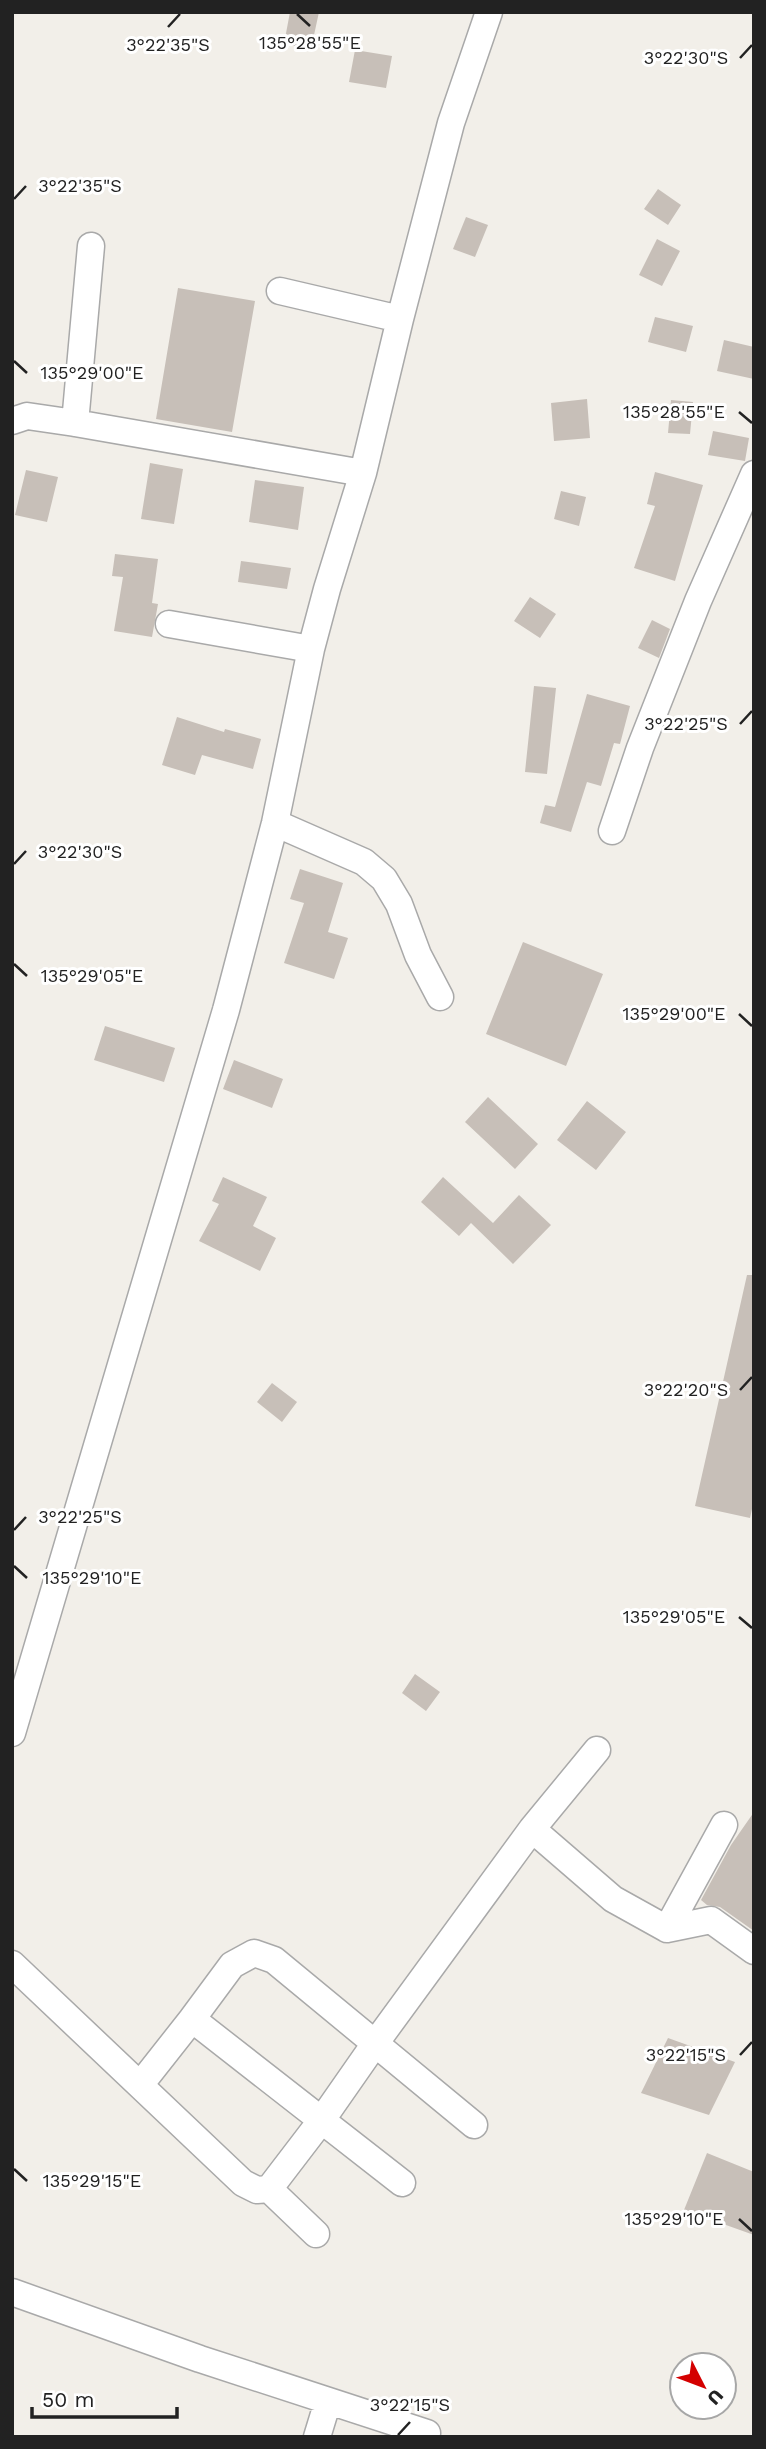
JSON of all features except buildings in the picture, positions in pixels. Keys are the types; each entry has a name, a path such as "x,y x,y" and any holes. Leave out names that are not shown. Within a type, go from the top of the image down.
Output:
{"street":[{"path":"12,1732 180,1171 229,997 275,823 311,649 363,473 451,123 489,12"},
{"path":"75,423 91,246"},
{"path":"280,290 400,319"},
{"path":"12,421 27,416 75,423 363,473"},
{"path":"612,831 640,748 698,601 754,474"},
{"path":"169,624 311,649"},
{"path":"275,823 363,862 384,879 399,904 418,955 440,997"},
{"path":"12,1964 243,2183 257,2190 269,2189 532,1829 597,1750"},
{"path":"667,1929 724,1825"},
{"path":"532,1829 613,1899 667,1929 711,1920 754,1951"},
{"path":"140,2085 232,1965 254,1953 274,1960 474,2126"},
{"path":"192,2019 402,2183"},
{"path":"269,2189 316,2234"},
{"path":"12,2292 200,2359 427,2432"},
{"path":"317,2437 328,2401"}]}
